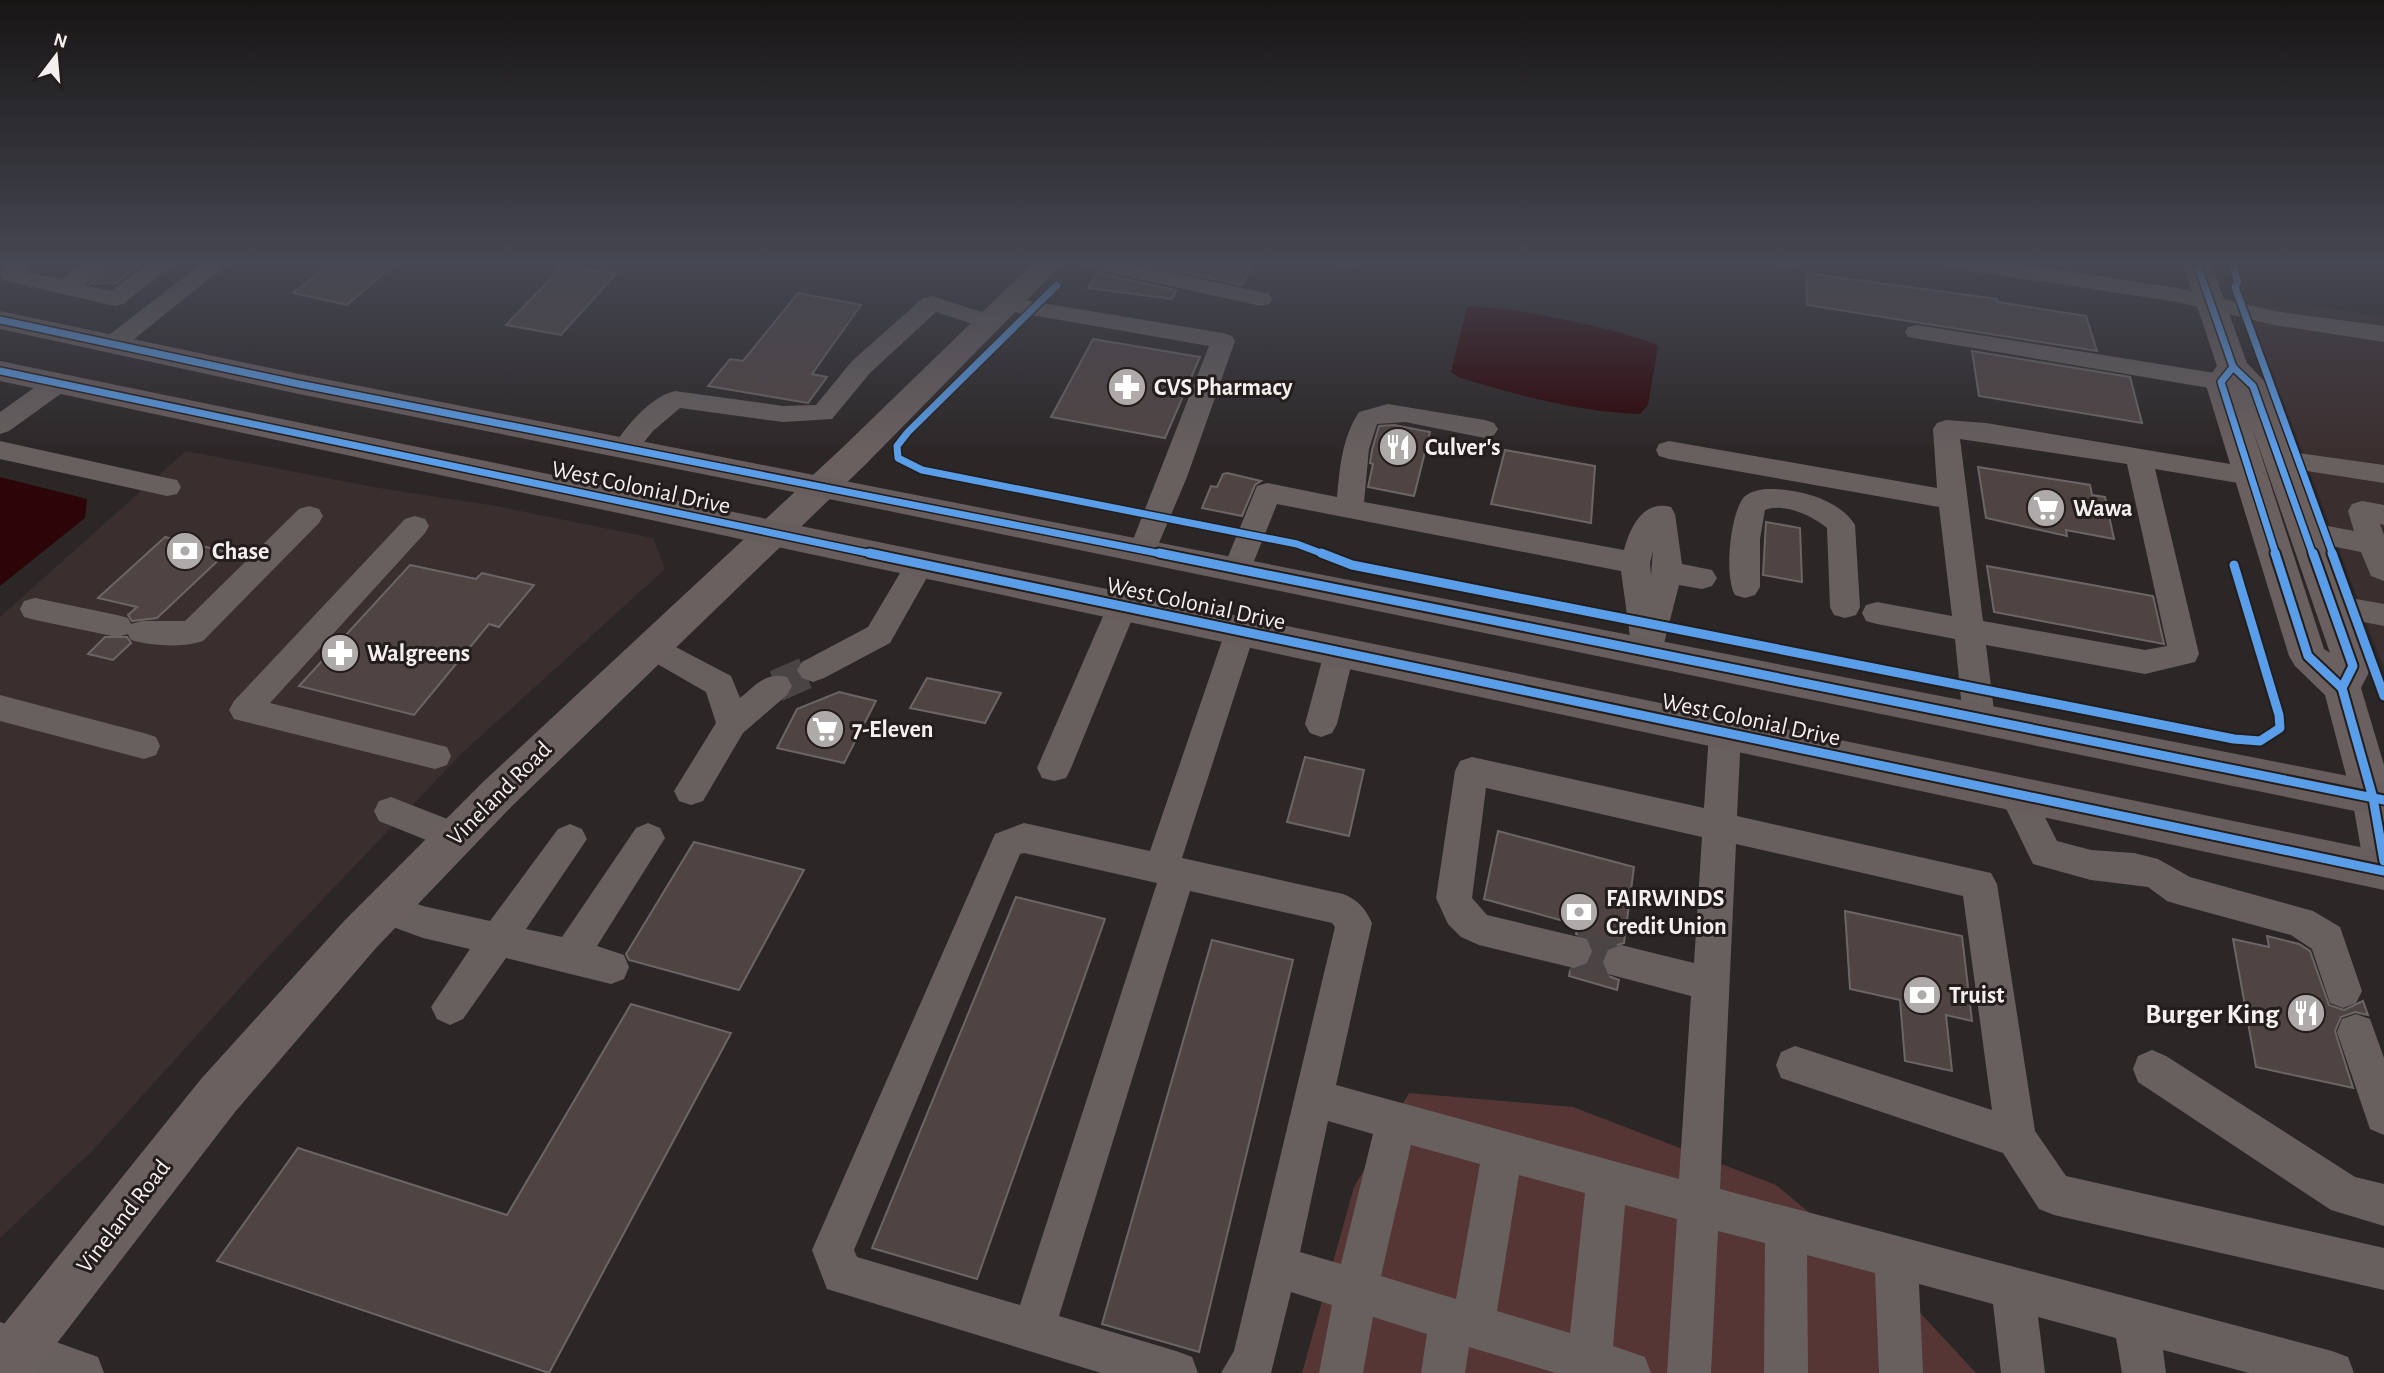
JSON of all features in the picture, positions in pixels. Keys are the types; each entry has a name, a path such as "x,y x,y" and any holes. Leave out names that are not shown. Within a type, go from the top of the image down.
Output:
{"highway":[{"name":"West Colonial Drive","path":"25,325 299,384 1143,550 2378,799"},
{"path":"0,352 51,359 114,343"},
{"path":"47,382 112,362 299,384"},
{"name":"West Colonial Drive","path":"0,371 2384,871"}],"main road":[{"name":"Vineland Road","path":"6,1356 221,1092 292,1008 384,908 985,325"},
{"path":"2216,325 2227,375 2253,386 2264,468 2308,656 2342,688 2378,799 2384,861"},
{"path":"2264,468 2307,532 2353,666 2342,688"}],"street":[{"path":"114,343 137,325"},
{"path":"626,447 644,425 675,399 783,414 823,413 861,367 908,325"},
{"path":"1094,325 1223,341 1143,550"},
{"path":"2323,325 2384,334"},
{"path":"1917,332 2227,375"},
{"path":"0,405 47,382"},
{"path":"0,425 47,382"},
{"path":"1349,509 1353,460 1367,419 1375,412 1394,412 1485,429"},
{"path":"1979,719 1946,429 1986,432 2139,458 2384,474"},
{"path":"0,450 167,487"},
{"path":"1669,450 1841,488 1952,500"},
{"path":"1877,613 2145,662 2184,654 2139,458"},
{"path":"1731,498 1742,491 1755,489 1828,499 1841,488"},
{"path":"1841,488 1858,529"},
{"path":"1238,569 1267,493 1635,563"},
{"path":"1668,572 1726,576 1746,518 1759,499 1817,506 1828,511 1841,525 1845,607"},
{"path":"2384,515 2362,511 2371,544 2381,569 2384,570"},
{"path":"1661,514 1669,543 1668,572 1647,651 1635,563 1644,530 1661,514"},
{"path":"36,609 130,629 192,633 309,516"},
{"path":"415,526 245,710 435,756"},
{"path":"2307,532 2371,544"},
{"path":"813,670 878,635 919,565"},
{"path":"2333,606 2384,615"},
{"path":"1054,768 1122,607"},
{"path":"1033,1331 1240,632"},
{"path":"651,646 720,685 732,724"},
{"path":"1321,724 1339,653"},
{"path":"691,791 732,724 776,686"},
{"path":"0,708 144,746"},
{"path":"1689,1373 1722,827 1725,733"},
{"path":"1574,951 1479,929 1468,923 1460,913 1454,898 1472,771 1979,884 2016,1138 2054,1194 2384,1269"},
{"path":"2016,794 2045,853 2091,865 2158,874 2180,890 2300,922 2327,939 2343,991"},
{"path":"391,810 456,836"},
{"path":"570,956 648,838"},
{"path":"1175,1373 842,1274 833,1250 1007,844 1024,838 1343,909 1354,923 1253,1363 1243,1373"},
{"path":"450,1007 570,839"},
{"path":"384,908 423,922 611,967"},
{"path":"1621,962 1711,984"},
{"path":"2356,1032 2384,1115"},
{"path":"1795,1066 2016,1138"},
{"path":"2152,1069 2346,1195 2384,1205"},
{"path":"1314,1098 1396,1123 2136,1321 2278,1366 2332,1373"},
{"path":"1341,1373 1356,1290 1396,1123"},
{"path":"1443,1373 1462,1323 1502,1151"},
{"path":"1275,1266 1609,1367 1607,1180"},
{"path":"1786,1228 1786,1373"},
{"path":"1896,1257 1901,1373"},
{"path":"2013,1289 2023,1373"},
{"path":"2136,1321 2144,1373"},
{"path":"6,1356 82,1373"}],"shaded area":[{"path":"1463,325 1588,325 1658,346 1648,405 1640,414 1571,406 1460,378 1451,372"},
{"path":"2255,325 2384,325 2384,669"},
{"path":"186,451 379,488 496,506 653,538 665,569 461,754 266,959 94,1149 0,1238 0,617"},
{"path":"0,477 87,499 85,518 0,586"},
{"path":"1409,1093 1573,1107 1776,1185 1884,1274 1976,1373 1302,1373 1354,1187"}],"building":[{"path":"506,325 570,325 561,335"},
{"path":"772,325 847,325 812,374 827,377 808,403 708,386 730,359 743,361"},
{"path":"1934,325 2089,325 2097,351"},
{"name":"CVS Pharmacy","path":"1093,339 1200,357 1165,438 1051,417"},
{"path":"1972,351 2130,377 2142,423 1979,396"},
{"name":"Culver's","path":"1394,425 1430,432 1414,496 1368,487 1373,464 1370,463 1372,450 1379,426"},
{"path":"1505,450 1595,466 1591,523 1491,504"},
{"name":"Wawa","path":"1978,467 2090,485 2092,495 2105,497 2114,539 2066,530 2067,536 1986,518"},
{"path":"1223,474 1261,481 1255,485 1242,516 1202,508 1211,486 1217,487"},
{"path":"1766,522 1800,528 1802,582 1763,575"},
{"path":"165,537 227,552 157,618 132,621 128,615 137,607 98,598"},
{"name":"Walgreens","path":"410,565 476,579 482,573 534,585 499,627 489,624 414,715 299,686"},
{"name":"Wawa","path":"1987,566 2153,596 2164,644 1994,612"},
{"path":"105,637 127,637 131,643 113,660 88,654"},
{"path":"927,678 1001,693 985,723 910,708"},
{"name":"7-Eleven","path":"839,692 876,701 844,763 777,748 797,709"},
{"path":"1305,757 1364,770 1349,836 1287,822"},
{"name":"FAIRWINDS Credit Union","path":"1498,831 1634,867 1624,943 1607,948 1601,961 1606,975 1619,980 1617,990 1569,976 1570,970 1588,965 1594,952 1589,938 1576,934 1578,925 1484,899"},
{"path":"694,842 804,870 739,990 629,960 626,954"},
{"path":"1016,897 1105,919 977,1279 872,1248"},
{"name":"Truist","path":"1845,911 1962,936 1972,1021 1946,1015 1952,1071 1905,1061 1900,1000 1850,989"},
{"name":"Burger King","path":"2267,936 2299,944 2310,951 2329,1005 2344,1010 2363,1001 2368,1015 2355,1012 2341,1017 2335,1031 2353,1088 2256,1067 2233,939 2269,947"},
{"path":"1212,940 1293,960 1199,1352 1102,1324"},
{"path":"631,1004 731,1033 549,1373 217,1261 298,1148 507,1215"}],"tunnel":[{"path":"776,686 813,670"},
{"path":"1574,951 1621,962"}],"cycle path":[{"path":"24,325 299,384 884,498 2384,800"},
{"path":"1016,325 908,432 897,446 898,458 922,470 1297,544 1352,565 2234,739 2260,741 2280,728 2279,715 2234,565"},
{"path":"2218,325 2233,367 2253,386 2353,666 2342,688"},
{"path":"2249,325 2384,696"},
{"path":"2233,367 2221,382 2308,656 2342,688 2373,798 2384,861"},
{"path":"0,371 2384,871"}],"place":[{"name":"CVS Pharmacy","path":"1127,387"},
{"name":"Culver's","path":"1398,447"},
{"name":"Wawa","path":"2046,508"},
{"name":"Chase","path":"185,551"},
{"name":"Walgreens","path":"340,653"},
{"name":"7-Eleven","path":"825,729"},
{"name":"FAIRWINDS Credit Union","path":"1579,912"},
{"name":"Truist","path":"1922,995"},
{"name":"Burger King","path":"2306,1013"}]}
